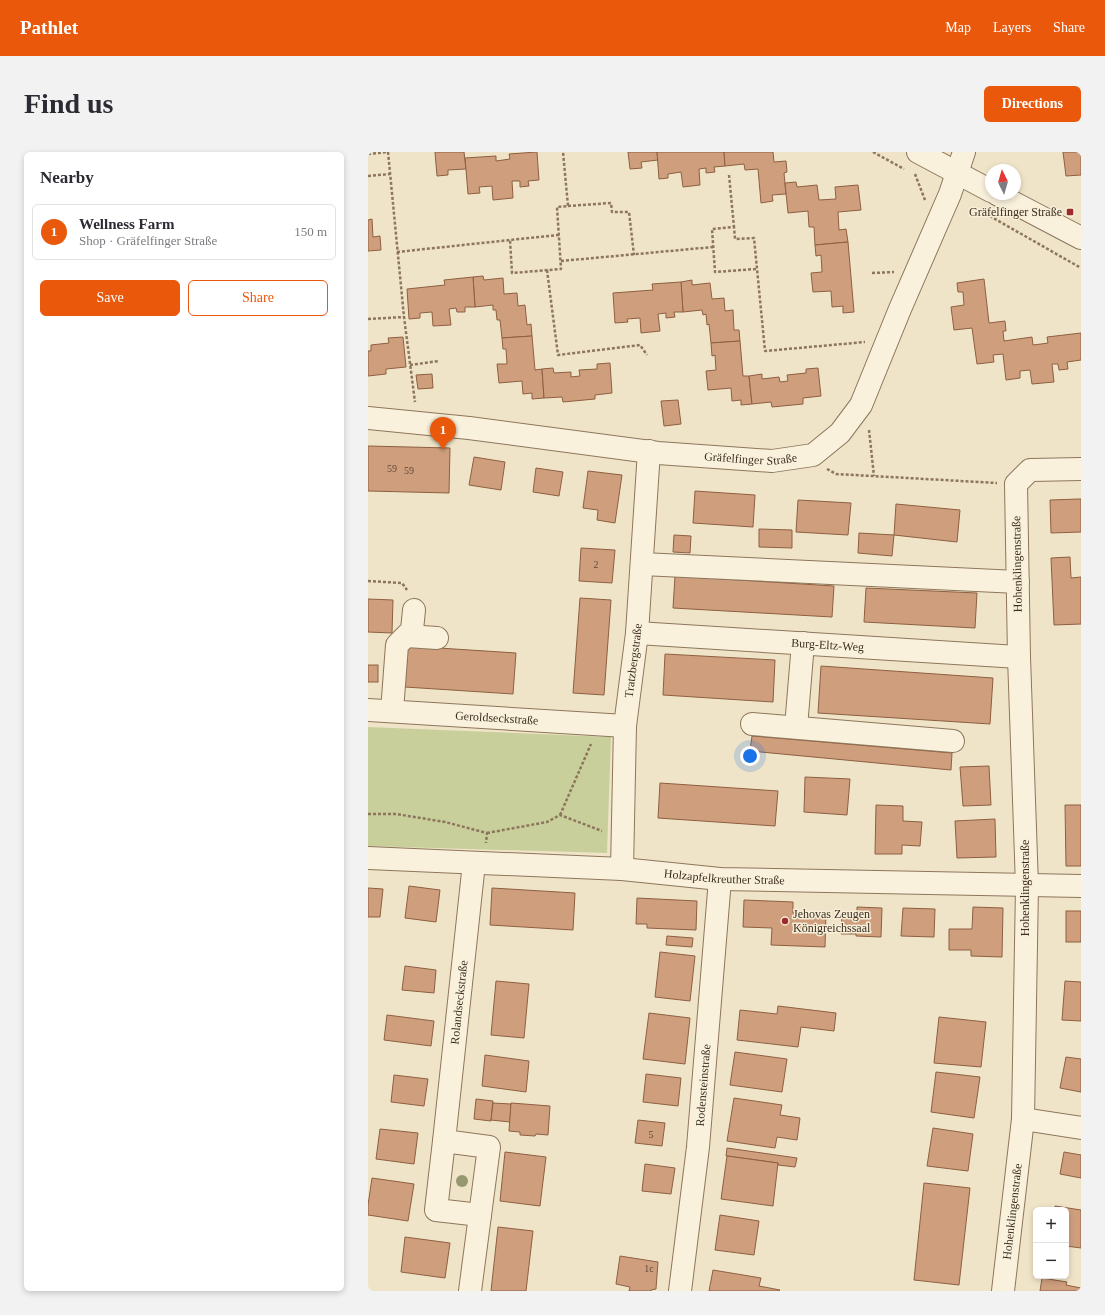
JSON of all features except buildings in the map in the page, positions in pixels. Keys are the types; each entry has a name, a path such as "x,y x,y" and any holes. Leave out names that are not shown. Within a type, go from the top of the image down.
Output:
{"street":[{"path":"918,152 961,162 985,185"},
{"name":"Gräfelfinger Straße","path":"368,418 418,408 650,452 772,461 813,455 840,434 861,405 900,309 950,194 961,162"},
{"path":"1008,200 1081,238"},
{"name":"Tratzbergstraße","path":"622,869 624,726 637,633 650,452"},
{"path":"1016,484 1030,470 1081,469"},
{"name":"Hohenklingenstraße","path":"1003,1291 1023,1119 1027,886 1019,657 1016,484"},
{"path":"642,564 1018,582"},
{"path":"392,711 397,645 412,630 414,610"},
{"name":"Burg-Eltz-Weg","path":"637,633 1019,657"},
{"path":"407,636 437,638"},
{"path":"796,727 802,643"},
{"name":"Geroldseckstraße","path":"368,710 624,726"},
{"path":"752,724 953,742"},
{"name":"Holzapfelkreuther Straße","path":"368,858 622,869 720,879 1081,886"},
{"name":"Rolandseckstraße","path":"479,864 436,1210 480,1215"},
{"name":"Rodensteinstraße","path":"680,1291 698,1147 720,879"},
{"path":"1023,1119 1081,1128"},
{"path":"444,1141 489,1147 470,1291"}],"path":[{"path":"368,154 388,152 404,317 410,364 418,408"},
{"path":"563,152 568,206"},
{"path":"368,176 390,174"},
{"path":"914,174 925,201"},
{"path":"729,175 735,239 754,238 765,351 867,342 864,348"},
{"path":"510,240 512,273 561,269 556,207 611,203 612,212 629,212 634,254"},
{"path":"980,210 1081,268"},
{"path":"734,227 712,229 715,272 756,269"},
{"path":"397,252 559,235"},
{"path":"561,261 713,247"},
{"path":"548,270 558,355 640,345 647,355"},
{"path":"872,273 899,272"},
{"path":"368,319 404,317"},
{"path":"410,364 439,361"},
{"path":"407,401 418,408"},
{"path":"868,425 874,476"},
{"path":"825,468 836,474 1016,484"},
{"path":"368,581 402,583 407,589 408,607 414,610"},
{"path":"368,814 396,814 445,822 487,833 547,822 560,815 599,725"},
{"path":"560,815 623,838"},
{"path":"479,864 487,833"}],"green space":[{"path":"368,727 611,737 607,853 368,846"}],"place":[{"name":"Gräfelfinger Straße","path":"1070,212"},
{"name":"Wellness Farm","path":"443,450"},
{"name":"Jehovas Zeugen Königreichssaal","path":"785,921"}]}
